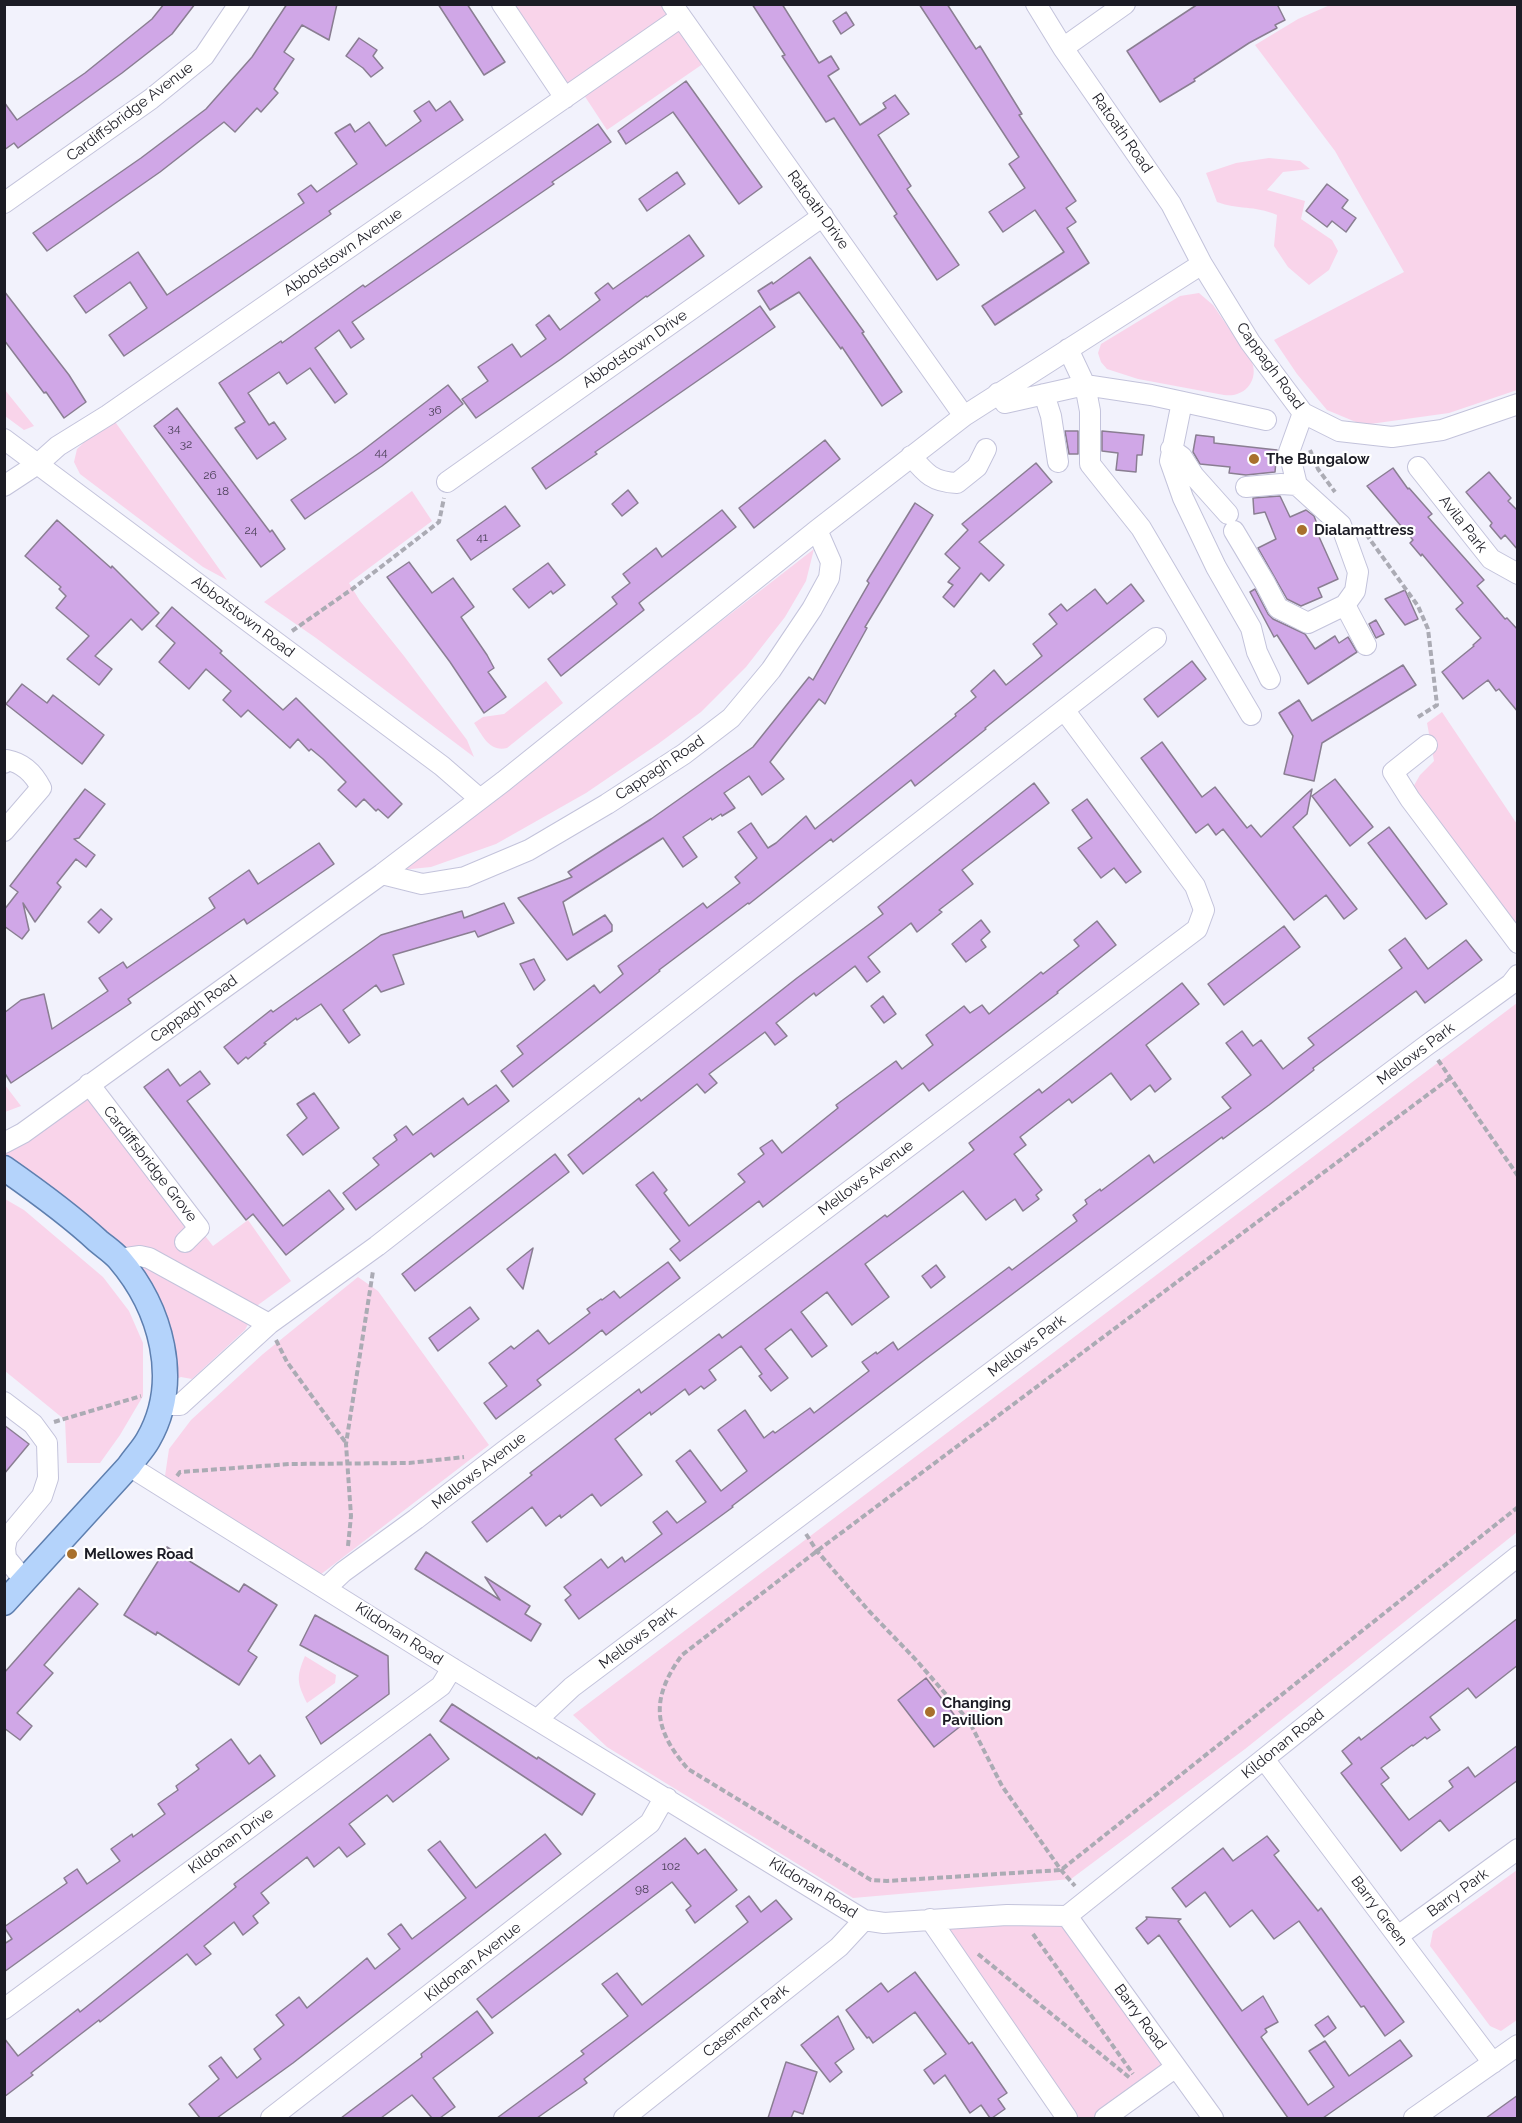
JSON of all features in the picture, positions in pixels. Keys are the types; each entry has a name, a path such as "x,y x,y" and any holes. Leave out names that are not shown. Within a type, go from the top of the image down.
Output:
{"main road":[{"path":"4,1168 75,1220 119,1259 151,1307 165,1353 163,1397 148,1441 129,1466 4,1603"}],"street":[{"name":"Cardiffsbridge Avenue","path":"4,203 151,99 204,56 239,4"},
{"path":"502,4 565,98"},
{"name":"Ratoath Road","path":"1036,4 1172,204 1202,264"},
{"path":"1064,48 1125,4"},
{"name":"Abbotstown Avenue","path":"4,486 39,463 58,446 108,415 565,98 676,10"},
{"name":"Ratoath Drive","path":"676,10 964,416"},
{"name":"Abbotstown Drive","path":"447,482 823,216"},
{"name":"Cappagh Road","path":"4,1143 23,1133 382,874 964,416 1202,264 1250,342 1303,413 1339,432 1392,437 1442,430 1518,405"},
{"path":"1068,349 1085,385 1090,411 1090,464 1141,528 1251,715"},
{"path":"998,393 1005,403 1085,385 1151,395 1266,420"},
{"path":"1044,394 1051,416 1058,462"},
{"path":"1182,402 1170,461 1183,498 1216,567 1251,628 1257,652 1270,678"},
{"path":"1172,449 1182,457 1194,476 1231,522 1278,608 1308,623 1345,605 1356,591 1358,572 1341,525 1297,485 1289,452 1303,413"},
{"name":"Abbotstown Road","path":"4,440 39,463 442,766 480,799"},
{"path":"911,456 923,470 941,483 957,483 977,467 986,449"},
{"name":"Avila Park","path":"1418,467 1491,559 1517,572"},
{"path":"1246,487 1297,485"},
{"name":"Cappagh Road","path":"382,874 423,884 465,877 529,850 684,754 731,718 771,670 830,578 831,562 817,530"},
{"path":"1345,605 1366,645"},
{"path":"163,1397 180,1405 269,1324 377,1246 1156,638"},
{"name":"Mellows Avenue","path":"326,1588 343,1572 1197,928 1204,910 1195,886 1065,711"},
{"path":"1427,745 1393,772 1410,799 1518,943"},
{"path":"4,763 8,760 18,762 36,778 41,788 4,831"},
{"name":"Mellows Park","path":"538,1719 572,1687 1511,984 1518,975"},
{"name":"Cardiffsbridge Grove","path":"89,1084 199,1228 185,1242"},
{"path":"119,1259 140,1256 149,1258 269,1324"},
{"path":"4,1402 36,1428 47,1443 48,1478 42,1497 7,1538 5,1548 5,1557 25,1581"},
{"name":"Kildonan Road","path":"129,1466 452,1668 864,1920 884,1923 930,1919 1066,1916 1518,1556"},
{"name":"Kildonan Drive","path":"4,2009 441,1686 452,1668"},
{"name":"Barry Green","path":"1264,1759 1493,2063"},
{"name":"Kildonan Avenue","path":"271,2118 650,1823 667,1798"},
{"name":"Barry Park","path":"1398,1936 1518,1849"},
{"name":"Barry Road","path":"1066,1916 1213,2118"},
{"path":"930,1919 1067,2118"},
{"name":"Casement Park","path":"624,2118 839,1947 864,1920"},
{"path":"1414,2118 1518,2045"},
{"path":"1105,2118 1176,2067"}],"path":[{"path":"1307,444 1318,469 1338,496"},
{"path":"276,642 355,587 439,522 447,482"},
{"path":"1365,533 1418,606 1428,629 1437,705 1418,717"},
{"path":"1427,1045 1518,1176"},
{"path":"1450,1078 682,1654 672,1668 664,1688 659,1712 662,1730 673,1751 688,1769 871,1880 887,1881 1061,1870 1518,1507"},
{"path":"348,1550 351,1516 346,1444 377,1246"},
{"path":"269,1324 287,1362 346,1444"},
{"path":"36,1428 163,1397"},
{"path":"166,1489 180,1472 290,1464 408,1463 470,1456"},
{"path":"795,1520 817,1551 969,1721 1002,1786 1061,1870 1071,1879 1085,1902"},
{"path":"1032,1916 1031,1932 1144,2090"},
{"path":"972,1949 1144,2090"}],"shaded area":[{"path":"502,5 671,5 710,59 607,130 580,89 565,97"},
{"path":"1330,5 1517,5 1517,390 1449,413 1363,425 1327,410 1297,374 1274,340 1404,272 1335,151 1255,45 1298,19"},
{"path":"1269,158 1300,161 1310,169 1283,172 1267,190 1305,201 1301,219 1332,240 1338,251 1329,270 1309,285 1288,267 1274,246 1277,215 1217,202 1206,173 1236,163"},
{"path":"1199,293 1213,305 1252,362 1253,376 1248,387 1243,391 1238,394 1224,395 1138,379 1107,369 1101,362 1098,353 1101,344 1180,296"},
{"path":"4,390 34,426 24,430 5,416"},
{"path":"111,416 227,580 203,567 80,474 74,462 77,449"},
{"path":"412,491 432,521 349,583 360,601 467,740 474,757 316,638 264,602"},
{"path":"814,549 806,581 785,617 746,667 701,712 586,793 496,844 431,867 401,870"},
{"path":"546,681 563,703 507,748 496,748 487,742 474,723 483,717 504,714"},
{"path":"1442,712 1517,824 1517,941 1412,789 1420,775 1434,761 1427,723"},
{"path":"1517,1003 1517,1532 1245,1749 1071,1879 853,1898 607,1747 573,1715"},
{"path":"4,1085 21,1106 5,1112"},
{"path":"88,1086 213,1246 248,1220 291,1281 258,1305 245,1330 192,1379 181,1377 165,1384 152,1306 5,1166 5,1143"},
{"path":"5,1199 24,1210 103,1277 129,1311 143,1343 143,1396 100,1463 67,1463 65,1420 5,1371"},
{"path":"358,1277 378,1291 489,1445 320,1575 181,1489 165,1476 169,1449 191,1420 263,1354"},
{"path":"305,1656 336,1675 335,1683 307,1703 299,1680"},
{"path":"1517,1870 1517,2020 1501,2031 1490,2026 1430,1946 1433,1931"},
{"path":"1066,1917 1177,2066 1104,2118 1067,2118 932,1920"}],"building":[{"path":"164,4 195,4 172,34 122,73 18,148 14,143 4,150 4,102 17,120 85,73 152,19"},
{"path":"287,4 337,4 329,40 302,25 284,52 294,59 274,89 278,93 261,112 257,108 235,132 224,122 160,172 47,251 33,233 141,158 206,109 252,57"},
{"path":"438,4 467,4 505,62 484,75"},
{"path":"752,4 782,4 819,63 831,56 839,69 828,76 860,125 886,108 883,103 895,95 909,114 878,135 911,186 907,189 959,265 937,280 894,216 897,214 834,118 826,122 782,56 785,55"},
{"path":"919,4 947,4 976,49 980,46 1022,114 1019,115 1076,201 1066,208 1076,222 1067,228 1089,263 995,325 982,306 1064,252 1035,210 1003,232 989,212 1025,188 1009,164 1019,157"},
{"path":"1198,4 1277,4 1285,20 1275,25 1277,28 1249,43 1194,79 1195,81 1160,102 1127,51"},
{"path":"846,12 854,25 841,34 833,21"},
{"path":"359,38 377,50 373,56 383,68 371,77 346,56"},
{"path":"686,81 762,187 739,204 673,112 626,144 618,131"},
{"path":"429,101 436,111 450,101 463,120 329,211 331,214 124,356 109,335 147,308 130,282 86,313 74,296 138,252 167,295 304,203 298,194 311,185 317,192 357,164 335,133 350,124 355,132 369,122 386,146 421,121 414,111"},
{"path":"598,124 611,142 552,182 554,184 352,322 364,339 351,348 339,330 315,348 347,394 335,403 310,368 287,384 279,372 248,393 269,425 274,422 286,439 257,459 235,428 245,422 219,383 281,341 282,343 363,285 365,287"},
{"path":"677,172 685,184 647,211 639,199"},
{"path":"1327,184 1348,200 1342,208 1356,218 1346,232 1332,221 1327,227 1306,211"},
{"path":"689,235 704,256 476,418 462,399 488,381 478,367 512,344 521,357 546,339 536,325 549,315 560,330 600,300 595,293 608,283 613,289"},
{"path":"810,257 864,332 862,333 902,392 882,406 842,347 841,349 799,292 770,310 758,291 772,282 773,284"},
{"path":"4,291 69,375 86,402 64,418 4,340"},
{"path":"760,306 775,327 595,452 597,454 546,489 532,468"},
{"path":"448,385 463,404 382,466 305,519 291,500 362,451"},
{"path":"177,408 285,549 261,567 154,426"},
{"path":"1065,431 1078,431 1078,454 1069,454"},
{"path":"1102,431 1144,435 1142,455 1137,455 1136,472 1116,470 1118,453 1102,451"},
{"path":"1196,435 1214,437 1214,443 1277,450 1275,472 1246,475 1229,473 1230,467 1200,464 1193,452"},
{"path":"825,440 840,459 754,528 739,508"},
{"path":"1036,463 1052,482 979,542 1004,565 989,581 981,573 954,607 943,597 953,585 948,582 960,568 945,554 968,530 962,524"},
{"path":"1393,468 1408,489 1432,514 1428,517 1484,580 1477,586 1505,619 1507,618 1518,630 1518,712 1499,689 1496,691 1488,680 1463,699 1442,672 1481,638 1456,609 1463,603 1410,543 1413,540 1367,486"},
{"path":"1489,472 1511,498 1508,501 1518,511 1518,550 1505,535 1501,539 1490,526 1492,523 1466,492"},
{"path":"628,490 638,503 622,516 612,504"},
{"path":"1280,496 1290,517 1306,510 1314,516 1319,529 1316,530 1338,579 1318,588 1322,597 1301,606 1287,599 1258,548 1276,539 1265,512 1254,514 1253,498"},
{"path":"915,503 933,515 865,627 867,628 825,704 819,699 770,762 784,779 762,795 749,776 724,793 735,808 722,816 721,814 712,820 711,818 683,837 697,857 683,867 663,838 563,902 573,935 605,915 612,925 612,931 567,960 518,898 572,877 568,872 651,819 753,747 809,677 813,680 869,583 867,581"},
{"path":"505,506 520,526 471,560 457,540"},
{"path":"722,510 736,527 639,603 644,610 561,676 548,659 617,604 612,597 630,583 623,574 656,548 662,557"},
{"path":"57,520 111,568 112,566 159,613 142,630 131,619 95,656 112,669 99,685 67,659 89,636 56,608 66,596 59,589 61,587 25,556"},
{"path":"409,562 432,593 453,578 474,607 461,617 487,655 494,668 488,672 506,697 484,713 450,662 387,577"},
{"path":"548,563 565,585 553,594 551,591 529,608 513,589"},
{"path":"1131,584 1144,601 915,786 911,780 833,842 831,839 749,904 659,970 513,1087 501,1071 523,1054 517,1046 594,985 600,993 623,974 618,966 703,903 707,908 740,883 735,877 757,858 738,832 751,823 768,848 806,816 815,829 956,716 955,714 976,697 971,691 994,670 1006,685 1042,656 1033,644 1057,624 1049,614 1061,604 1067,611 1095,589 1107,604"},
{"path":"1255,589 1273,619 1305,634 1315,649 1335,636 1339,643 1348,637 1357,652 1308,684 1277,635 1274,637 1250,592"},
{"path":"1405,590 1418,619 1405,625 1385,599"},
{"path":"172,607 283,710 296,698 402,804 388,818 378,809 376,811 364,799 356,807 338,790 346,782 323,759 311,749 309,751 298,739 290,748 248,710 241,717 223,700 231,691 206,669 189,689 159,662 175,643 156,626"},
{"path":"1376,620 1384,634 1376,638 1369,624"},
{"path":"1192,661 1206,679 1158,717 1144,699"},
{"path":"1403,665 1416,685 1322,743 1314,781 1284,774 1293,736 1279,713 1299,700 1312,721"},
{"path":"22,684 47,703 53,695 104,735 82,764 6,704"},
{"path":"1162,742 1202,797 1215,787 1247,828 1251,825 1261,837 1312,789 1307,814 1293,827 1357,909 1344,919 1326,895 1294,920 1223,829 1216,835 1208,824 1196,833 1141,758"},
{"path":"1335,779 1373,827 1350,846 1312,796"},
{"path":"1034,783 1049,803 962,870 973,884 939,910 942,912 917,932 911,923 868,957 880,972 867,982 855,966 816,996 814,993 776,1023 787,1036 775,1045 765,1032 709,1074 717,1083 705,1093 697,1084 583,1174 568,1155 639,1098 641,1101 797,978 883,914 878,907"},
{"path":"85,789 105,804 79,838 74,839 95,855 86,867 76,859 57,883 61,887 35,922 23,903 29,930 22,939 4,926 4,910 18,892 10,886"},
{"path":"1087,799 1141,872 1126,883 1114,868 1101,878 1078,848 1092,838 1072,810"},
{"path":"1389,827 1447,904 1426,919 1368,843"},
{"path":"319,843 334,864 247,924 244,919 128,999 131,1003 11,1083 4,1072 4,1013 21,1000 44,994 52,1029 108,991 99,978 123,962 127,968 215,908 209,898 249,870 258,884"},
{"path":"504,903 514,923 478,937 475,931 393,955 404,984 381,992 376,985 343,1010 360,1035 349,1043 321,1004 297,1020 296,1018 248,1059 246,1057 238,1064 224,1047 271,1010 273,1012 381,935 462,911 464,918"},
{"path":"101,909 112,919 99,933 88,922"},
{"path":"981,920 990,932 981,940 986,947 966,962 952,944"},
{"path":"1097,921 1116,945 1058,993 929,1091 923,1083 763,1207 759,1201 680,1261 670,1249 680,1241 636,1185 653,1172 667,1190 664,1193 689,1226 745,1182 738,1174 764,1154 760,1148 772,1140 782,1153 838,1108 836,1105 896,1061 902,1069 933,1045 926,1035 964,1006 970,1013 982,1005 989,1014 1041,972 1043,974 1079,946 1074,940"},
{"path":"1284,926 1300,947 1224,1005 1208,984"},
{"path":"1405,938 1428,969 1466,940 1482,960 1425,1003 1416,991 1313,1068 1314,1070 1269,1105 1223,1139 1222,1137 733,1507 579,1619 565,1600 571,1595 564,1587 601,1559 608,1568 622,1557 625,1562 662,1534 653,1522 667,1511 677,1523 706,1502 676,1461 690,1450 721,1491 747,1471 718,1430 745,1410 764,1438 773,1431 775,1433 810,1408 814,1413 869,1371 862,1362 893,1342 898,1350 1009,1267 1012,1270 1077,1221 1073,1215 1087,1204 1085,1200 1100,1189 1101,1191 1149,1155 1154,1163 1231,1108 1222,1097 1251,1075 1226,1043 1242,1031 1253,1046 1261,1040 1283,1069 1314,1045 1308,1038 1402,968 1389,950"},
{"path":"534,959 545,980 534,990 520,964"},
{"path":"1182,983 1199,1004 1146,1045 1171,1079 1155,1092 1150,1085 1131,1100 1111,1073 1072,1103 1069,1099 1020,1137 1026,1145 1014,1154 1042,1190 1036,1195 1039,1199 1023,1211 1015,1199 986,1220 963,1191 865,1264 889,1297 852,1325 827,1292 801,1312 827,1346 812,1357 791,1329 765,1349 788,1378 771,1391 759,1376 762,1374 741,1346 709,1370 716,1380 704,1389 701,1386 689,1395 685,1389 615,1439 642,1475 601,1506 592,1494 561,1518 560,1515 546,1526 532,1507 487,1542 472,1522 532,1475 530,1473 639,1389 641,1393 719,1334 722,1338 885,1215 887,1217 974,1150 969,1143 1039,1089 1042,1093"},
{"path":"883,996 896,1014 884,1023 871,1006"},
{"path":"168,1069 180,1086 200,1071 210,1084 187,1101 283,1226 329,1190 344,1209 286,1255 253,1214 246,1220 144,1087"},
{"path":"496,1085 509,1101 434,1157 431,1153 356,1210 343,1193 379,1165 373,1158 397,1140 394,1135 406,1126 413,1135 463,1098 468,1105"},
{"path":"314,1093 339,1128 303,1155 287,1135 307,1118 297,1104"},
{"path":"555,1154 569,1172 415,1291 402,1274"},
{"path":"533,1248 523,1289 507,1269"},
{"path":"668,1262 680,1278 606,1335 602,1330 537,1380 541,1385 496,1419 484,1403 507,1386 489,1363 511,1346 514,1349 538,1330 549,1344 590,1313 587,1309 601,1299 614,1291 620,1298"},
{"path":"936,1265 945,1277 931,1288 922,1276"},
{"path":"470,1307 479,1319 438,1351 429,1338"},
{"path":"4,1425 29,1444 4,1474"},
{"path":"167,1547 239,1592 244,1584 277,1605 248,1651 257,1657 239,1685 157,1632 156,1635 124,1615"},
{"path":"426,1552 500,1600 485,1577 530,1606 525,1614 541,1624 531,1641 415,1569"},
{"path":"79,1588 98,1604 44,1665 53,1673 17,1713 32,1726 20,1740 4,1728 4,1673"},
{"path":"315,1615 388,1656 389,1694 321,1744 306,1717 358,1676 300,1645"},
{"path":"1518,1618 1518,1665 1476,1698 1468,1688 1430,1717 1440,1730 1412,1745 1381,1768 1389,1778 1381,1784 1409,1820 1453,1787 1449,1781 1468,1767 1475,1777 1518,1745 1518,1780 1449,1831 1440,1820 1401,1851 1341,1773 1352,1764 1342,1751 1359,1737 1361,1740"},
{"name":"Changing Pavillion","path":"926,1678 962,1725 934,1747 898,1700"},
{"path":"452,1704 595,1794 582,1815 440,1721"},
{"path":"430,1734 449,1759 393,1802 387,1795 349,1824 365,1844 347,1857 339,1847 314,1867 307,1857 261,1893 269,1903 253,1916 258,1923 243,1935 234,1922 204,1946 211,1954 196,1965 187,1954 64,2047 4,2097 4,2038 18,2056 78,2009 80,2012 236,1887 234,1884"},
{"path":"231,1739 249,1764 260,1755 275,1776 4,1972 4,1944 12,1939 4,1927 67,1883 64,1878 77,1869 87,1884 120,1861 111,1849 132,1834 133,1837 165,1814 158,1804 178,1790 176,1786 199,1769 196,1765"},
{"path":"545,1834 561,1854 293,2063 217,2118 200,2118 189,2104 219,2079 209,2066 221,2057 237,2078 261,2059 254,2049 284,2025 276,2015 299,1997 307,2008 367,1958 375,1969 400,1949 388,1934 401,1924 412,1939 466,1898 428,1850 440,1841 476,1888"},
{"path":"1267,1836 1279,1851 1274,1855 1318,1911 1321,1908 1404,2022 1385,2036 1364,2006 1361,2007 1299,1921 1274,1939 1252,1910 1230,1927 1205,1892 1186,1907 1172,1888 1223,1848 1233,1861"},
{"path":"685,1838 698,1854 705,1849 737,1890 695,1923 686,1910 691,1906 672,1882 492,2018 477,1999"},
{"path":"749,1896 761,1912 776,1900 792,1919 584,2079 587,2083 537,2118 497,2118 584,2054 581,2051 628,2016 602,1984 617,1973 642,2005 748,1922 736,1906"},
{"path":"1146,1917 1181,1919 1178,1921 1242,2011 1263,1996 1278,2022 1265,2029 1267,2032 1261,2037 1308,2105 1334,2087 1309,2051 1325,2041 1349,2076 1400,2040 1412,2056 1323,2118 1288,2118 1159,1935 1148,1944 1136,1928 1147,1919"},
{"path":"915,1972 969,2044 972,2042 1007,2093 998,2099 1005,2109 992,2118 981,2105 970,2113 945,2075 934,2084 924,2070 946,2054 915,2012 873,2043 846,2010 881,1983 888,1992"},
{"path":"477,2011 493,2033 433,2078 455,2107 440,2118 432,2118 412,2095 381,2118 341,2118 422,2057 421,2054"},
{"path":"838,2016 854,2049 835,2063 842,2072 830,2082 801,2045"},
{"path":"1328,2016 1336,2028 1324,2037 1315,2025"},
{"path":"786,2062 817,2072 803,2114 794,2111 791,2118 768,2118"},
{"path":"1518,2095 1518,2118 1486,2118"}],"place":[{"name":"The Bungalow","path":"1254,459"},
{"name":"Dialamattress","path":"1302,530"},
{"name":"Mellowes Road","path":"72,1554"},
{"name":"Changing Pavillion","path":"930,1712"}]}
